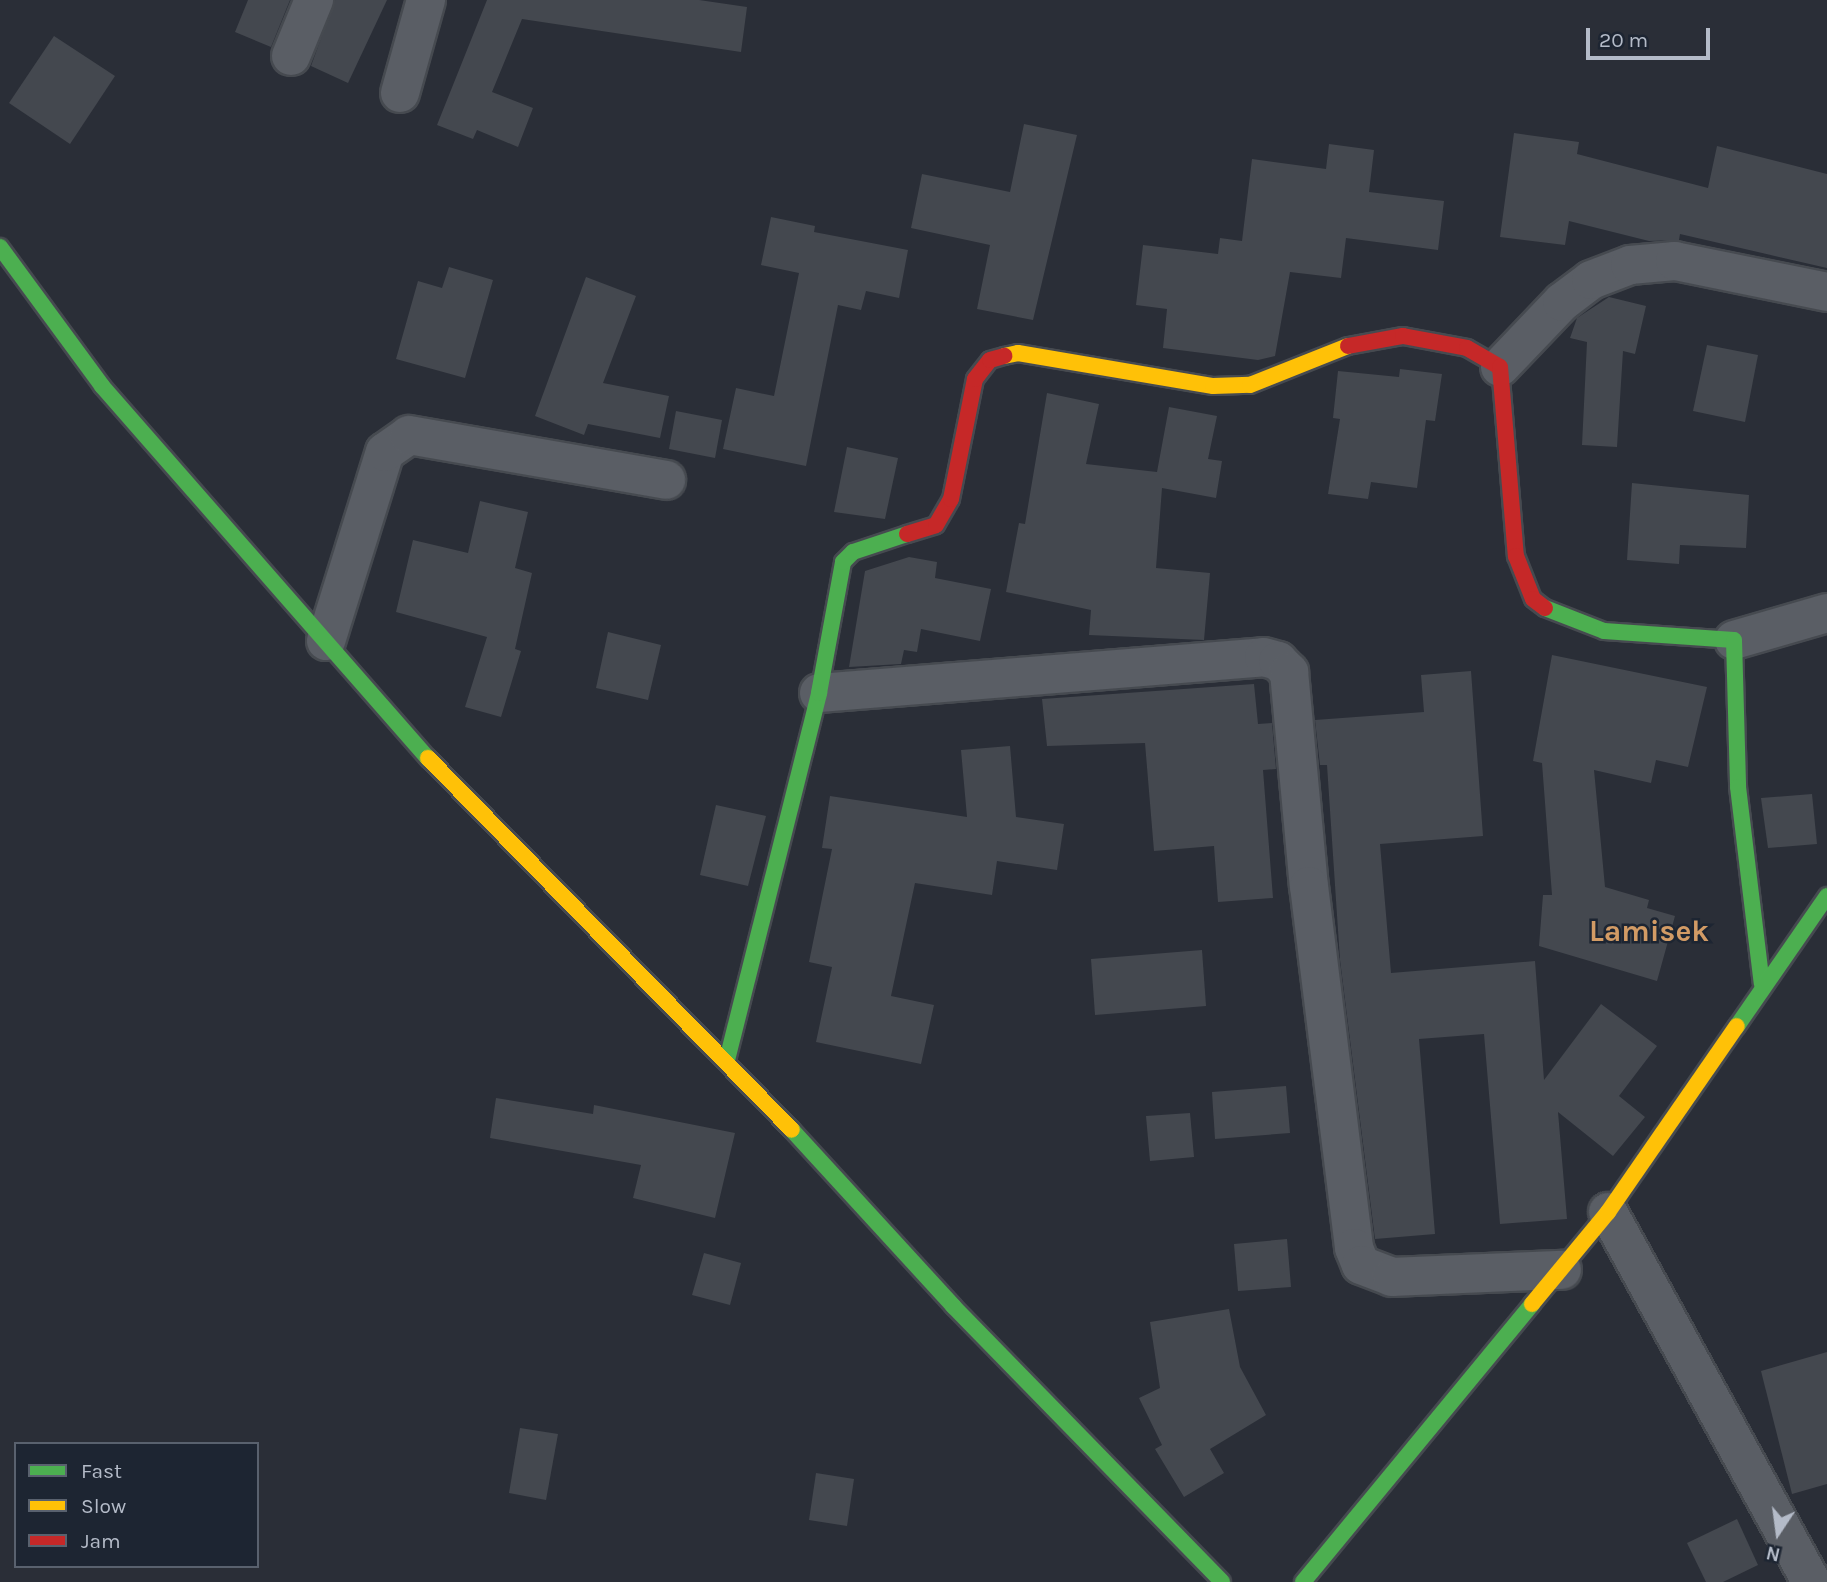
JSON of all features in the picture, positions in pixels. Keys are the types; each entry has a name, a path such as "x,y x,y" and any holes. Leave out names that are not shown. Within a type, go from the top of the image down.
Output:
{"street":[{"path":"291,56 314,0"},
{"path":"400,93 426,0"},
{"path":"0,247 102,386 440,772 675,1014 727,1060 953,1306 1222,1582"},
{"path":"1827,292 1675,261 1630,265 1591,280 1562,302 1500,367 1516,556 1533,600 1554,615 1604,631 1734,639 1827,613"},
{"path":"727,1060 820,693 843,562 853,552 925,532 945,513 968,400 990,360 1018,353 1213,386 1250,385 1283,376 1333,349 1403,336 1468,348 1500,367"},
{"path":"326,641 386,452 409,435 666,480"},
{"path":"1734,639 1738,787 1762,984"},
{"path":"820,693 1264,657 1278,661 1289,672 1308,886 1354,1248 1361,1265 1392,1277 1562,1270"},
{"path":"1303,1582 1608,1212 1762,984 1827,896"},
{"path":"1608,1212 1811,1582"}],"building":[{"path":"248,0 290,0 271,47 235,32"},
{"path":"335,0 387,0 348,83 311,66"},
{"path":"487,0 699,0 747,7 741,52 522,19 492,92 533,108 518,147 477,130 473,139 437,125"},
{"path":"54,36 115,76 70,144 9,103"},
{"path":"1024,124 1077,135 1033,320 977,309 990,245 911,228 922,174 1010,192"},
{"path":"1514,133 1579,142 1577,154 1708,188 1717,146 1827,174 1827,268 1680,234 1679,240 1649,241 1569,221 1565,245 1500,237"},
{"path":"1329,144 1374,150 1369,192 1444,201 1438,250 1346,238 1341,278 1290,272 1275,356 1258,360 1163,348 1167,309 1136,305 1143,245 1218,254 1220,238 1242,241 1252,159 1326,169"},
{"path":"771,217 815,226 814,232 908,250 899,298 866,291 861,310 838,305 806,466 723,449 736,388 774,396 799,273 761,265"},
{"path":"449,267 493,280 465,378 396,359 418,281 442,288"},
{"path":"586,277 636,296 603,383 669,396 660,438 588,424 584,435 535,416"},
{"path":"1609,297 1646,306 1635,354 1623,351 1617,447 1582,445 1587,342 1570,338 1577,318"},
{"path":"1707,345 1758,355 1745,422 1693,411"},
{"path":"1400,369 1442,374 1435,421 1426,420 1417,488 1371,482 1368,499 1328,494 1340,419 1333,418 1338,371 1399,377"},
{"path":"1047,393 1099,404 1086,464 1157,472 1169,407 1217,416 1208,459 1222,461 1216,498 1162,488 1156,568 1210,573 1204,640 1089,635 1091,610 1006,592 1019,523 1025,524"},
{"path":"676,411 722,420 715,458 669,449"},
{"path":"847,447 898,458 885,519 834,512"},
{"path":"1632,483 1749,495 1746,548 1680,545 1679,564 1627,560"},
{"path":"480,501 528,512 515,568 532,573 515,649 521,651 501,717 465,707 487,637 396,612 413,540 468,553"},
{"path":"909,557 937,562 935,578 991,589 980,641 921,629 917,652 904,650 901,664 849,667 865,571"},
{"path":"608,632 661,645 648,700 596,688"},
{"path":"1552,655 1707,687 1688,767 1656,760 1651,783 1594,770 1605,887 1649,900 1647,908 1675,916 1657,981 1539,946 1543,895 1552,895 1542,763 1533,761"},
{"path":"1471,671 1483,836 1380,844 1391,973 1535,961 1544,1080 1601,1004 1657,1046 1619,1096 1645,1117 1613,1156 1558,1112 1567,1219 1500,1224 1484,1034 1419,1039 1435,1234 1375,1239 1340,960 1327,765 1320,765 1315,720 1424,712 1421,675"},
{"path":"1254,684 1258,724 1272,723 1276,769 1263,770 1273,898 1218,902 1214,846 1154,851 1145,743 1047,746 1042,699"},
{"path":"1010,746 1016,817 1064,824 1057,870 997,861 992,895 915,883 891,996 934,1005 921,1064 816,1042 832,967 809,962 832,849 822,848 830,796 967,817 961,750"},
{"path":"1812,794 1817,844 1768,848 1761,798"},
{"path":"716,805 766,816 748,886 700,875"},
{"path":"1202,950 1206,1006 1095,1015 1091,959"},
{"path":"1286,1086 1290,1133 1215,1139 1212,1092"},
{"path":"496,1098 593,1114 594,1105 735,1133 715,1218 633,1198 641,1165 490,1138"},
{"path":"1190,1113 1194,1157 1150,1161 1146,1116"},
{"path":"1287,1239 1291,1287 1238,1291 1234,1244"},
{"path":"704,1253 741,1263 730,1305 692,1295"},
{"path":"1229,1309 1240,1367 1266,1415 1210,1449 1224,1473 1184,1497 1155,1449 1162,1445 1139,1398 1160,1388 1150,1322"},
{"path":"1827,1352 1827,1484 1792,1494 1761,1371"},
{"path":"520,1428 558,1434 546,1500 509,1493"},
{"path":"816,1473 854,1479 847,1526 809,1520"},
{"path":"1737,1519 1758,1565 1723,1582 1706,1582 1687,1543"}],"traffic: fast":[{"path":"0,247 102,386 428,758"},
{"path":"727,1060 819,693 843,562 853,552 907,534"},
{"path":"1545,608 1604,631 1734,640 1738,787 1762,984"},
{"path":"1737,1026 1827,896"},
{"path":"792,1130 953,1306 1222,1582"},
{"path":"1303,1582 1532,1304"}],"traffic: slow":[{"path":"1004,356 1018,353 1213,386 1250,385 1348,346"},
{"path":"428,758 792,1130"},
{"path":"1532,1304 1608,1212 1737,1026"}],"traffic: jam":[{"path":"1348,346 1403,336 1467,348 1500,367 1516,556 1533,599 1545,608"},
{"path":"907,534 936,525 951,499 975,379 990,360 1004,356"}],"district":[{"name":"Lamisek","path":"1649,931"}]}
